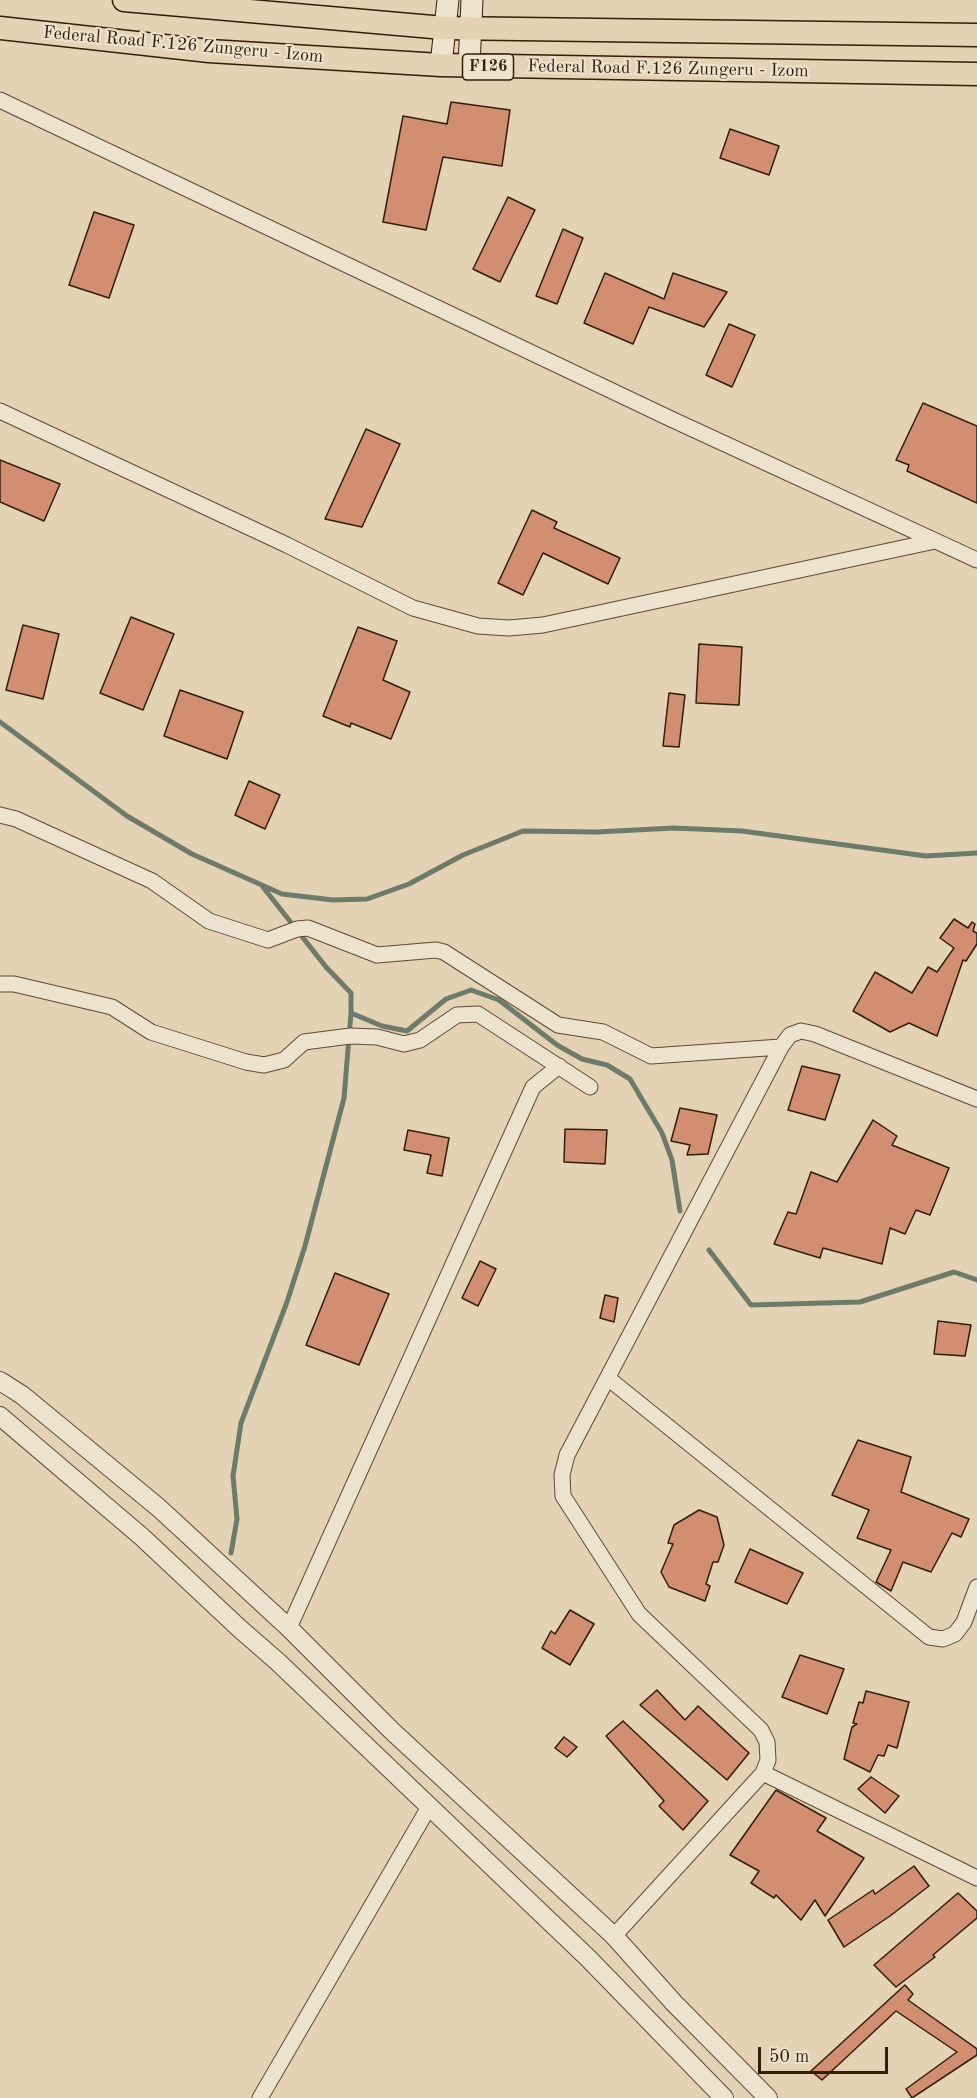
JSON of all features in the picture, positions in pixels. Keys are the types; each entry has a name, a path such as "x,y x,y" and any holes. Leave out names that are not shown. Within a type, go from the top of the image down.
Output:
{"main road":[{"name":"Federal Road F.126 Zungeru - Izom","path":"124,0 444,28 977,35"},
{"path":"441,65 448,0"},
{"path":"469,66 472,0"},
{"name":"Federal Road F.126 Zungeru - Izom","path":"0,28 209,51 441,65 977,74"}],"street":[{"path":"0,100 671,419 977,560"},
{"path":"0,411 287,545 413,608 478,626 509,628 543,625 935,541"},
{"path":"0,815 16,819 152,881 209,921 268,940 297,929 308,928 376,955 436,950 558,1025 603,1032 651,1056 781,1047"},
{"path":"0,984 14,984 112,1007 151,1032 246,1062 264,1065 284,1060 303,1042 350,1036 377,1037 404,1044 420,1040 457,1015 478,1014 590,1087"},
{"path":"614,1936 763,1773 768,1760 767,1742 761,1730 639,1614 563,1496 562,1475 567,1455 609,1379 781,1047 790,1035 801,1031 815,1034 977,1098"},
{"path":"289,1628 533,1088 559,1066"},
{"path":"609,1379 929,1637 943,1639 955,1634 964,1622 977,1587"},
{"path":"0,1381 22,1395 159,1508 289,1628 392,1731 614,1936 674,2003 768,2098"},
{"path":"0,1416 142,1537 238,1628 279,1662 588,1958 724,2098"},
{"path":"763,1773 977,1878"},
{"path":"260,2098 429,1807"}],"building":[{"path":"451,102 510,110 502,166 443,157 426,230 383,222 403,116 447,124"},
{"path":"730,129 779,146 769,175 720,158"},
{"path":"508,197 535,210 500,282 473,269"},
{"path":"94,212 134,225 109,298 69,285"},
{"path":"563,229 583,238 557,304 536,296"},
{"path":"605,273 664,299 673,273 727,292 704,327 649,307 633,344 584,323"},
{"path":"729,324 755,335 732,387 706,375"},
{"path":"923,403 977,426 977,503 907,471 909,465 896,460"},
{"path":"366,429 400,444 362,527 325,519"},
{"path":"0,460 60,484 44,521 0,502"},
{"path":"532,510 557,522 554,528 620,558 608,584 543,553 523,595 498,583"},
{"path":"131,617 174,634 143,710 100,693"},
{"path":"23,625 59,634 43,699 6,690"},
{"path":"358,627 397,641 383,680 410,692 391,739 351,723 350,727 323,716"},
{"path":"699,644 742,647 739,705 696,703"},
{"path":"180,690 243,712 227,759 164,736"},
{"path":"669,693 685,695 679,747 663,746"},
{"path":"249,781 280,795 265,829 235,815"},
{"path":"954,919 968,928 972,922 975,924 973,931 977,933 977,944 966,961 963,960 937,1036 909,1023 890,1032 853,1011 875,972 912,993 928,967 937,972 954,948 940,938"},
{"path":"802,1066 840,1075 825,1120 788,1110"},
{"path":"680,1108 717,1115 708,1154 687,1155 690,1145 671,1141"},
{"path":"873,1120 897,1136 892,1145 949,1168 930,1215 916,1210 905,1234 890,1228 882,1264 823,1248 820,1258 774,1244 788,1212 796,1214 811,1172 837,1182"},
{"path":"565,1129 607,1130 605,1164 564,1162"},
{"path":"408,1130 449,1138 442,1176 427,1173 431,1155 404,1150"},
{"path":"480,1261 496,1269 478,1306 462,1298"},
{"path":"335,1273 389,1294 359,1365 306,1345"},
{"path":"605,1295 618,1298 614,1322 600,1318"},
{"path":"938,1321 971,1325 965,1356 934,1354"},
{"path":"858,1440 911,1457 901,1492 969,1519 961,1537 952,1533 931,1572 903,1562 891,1591 876,1582 891,1550 857,1538 869,1510 832,1495"},
{"path":"699,1510 717,1517 724,1545 718,1562 713,1562 706,1584 710,1586 705,1601 669,1587 661,1572 673,1544 668,1543 674,1525"},
{"path":"750,1549 803,1573 787,1604 735,1582"},
{"path":"570,1610 594,1624 570,1665 542,1648 551,1631 555,1634"},
{"path":"800,1655 844,1669 827,1714 782,1697"},
{"path":"657,1690 685,1720 698,1706 749,1753 727,1780 640,1705"},
{"path":"866,1691 909,1702 897,1748 888,1745 884,1756 878,1755 870,1772 844,1759 852,1727 857,1724 853,1723 859,1702 863,1703"},
{"path":"623,1721 708,1801 683,1830 659,1806 664,1801 606,1736"},
{"path":"564,1737 577,1747 567,1757 555,1748"},
{"path":"871,1777 899,1796 885,1813 858,1789"},
{"path":"776,1790 826,1818 817,1831 864,1858 825,1916 815,1900 801,1920 776,1895 774,1898 751,1883 759,1871 730,1855"},
{"path":"914,1866 929,1886 844,1947 828,1920 873,1890 875,1894"},
{"path":"958,1893 977,1911 977,1918 933,1955 935,1957 896,1987 874,1965"},
{"path":"905,1985 913,1994 908,2000 977,2049 977,2055 912,2098 906,2089 957,2052 896,2011 822,2080 811,2071"}],"waterway":[{"path":"0,722 127,816 192,854 282,894 333,900 367,899 409,884 463,855 523,831 597,832 674,828 742,831 926,856 977,853"},
{"path":"231,1553 237,1519 233,1476 241,1423 287,1302 305,1246 344,1098 351,1013 351,993 326,967 263,887"},
{"path":"351,1013 382,1026 407,1031 446,999 471,990 499,1000 557,1045 582,1059 607,1065 630,1079 662,1133 672,1160 680,1211"},
{"path":"709,1250 751,1305 860,1302 954,1272 977,1280"}]}
